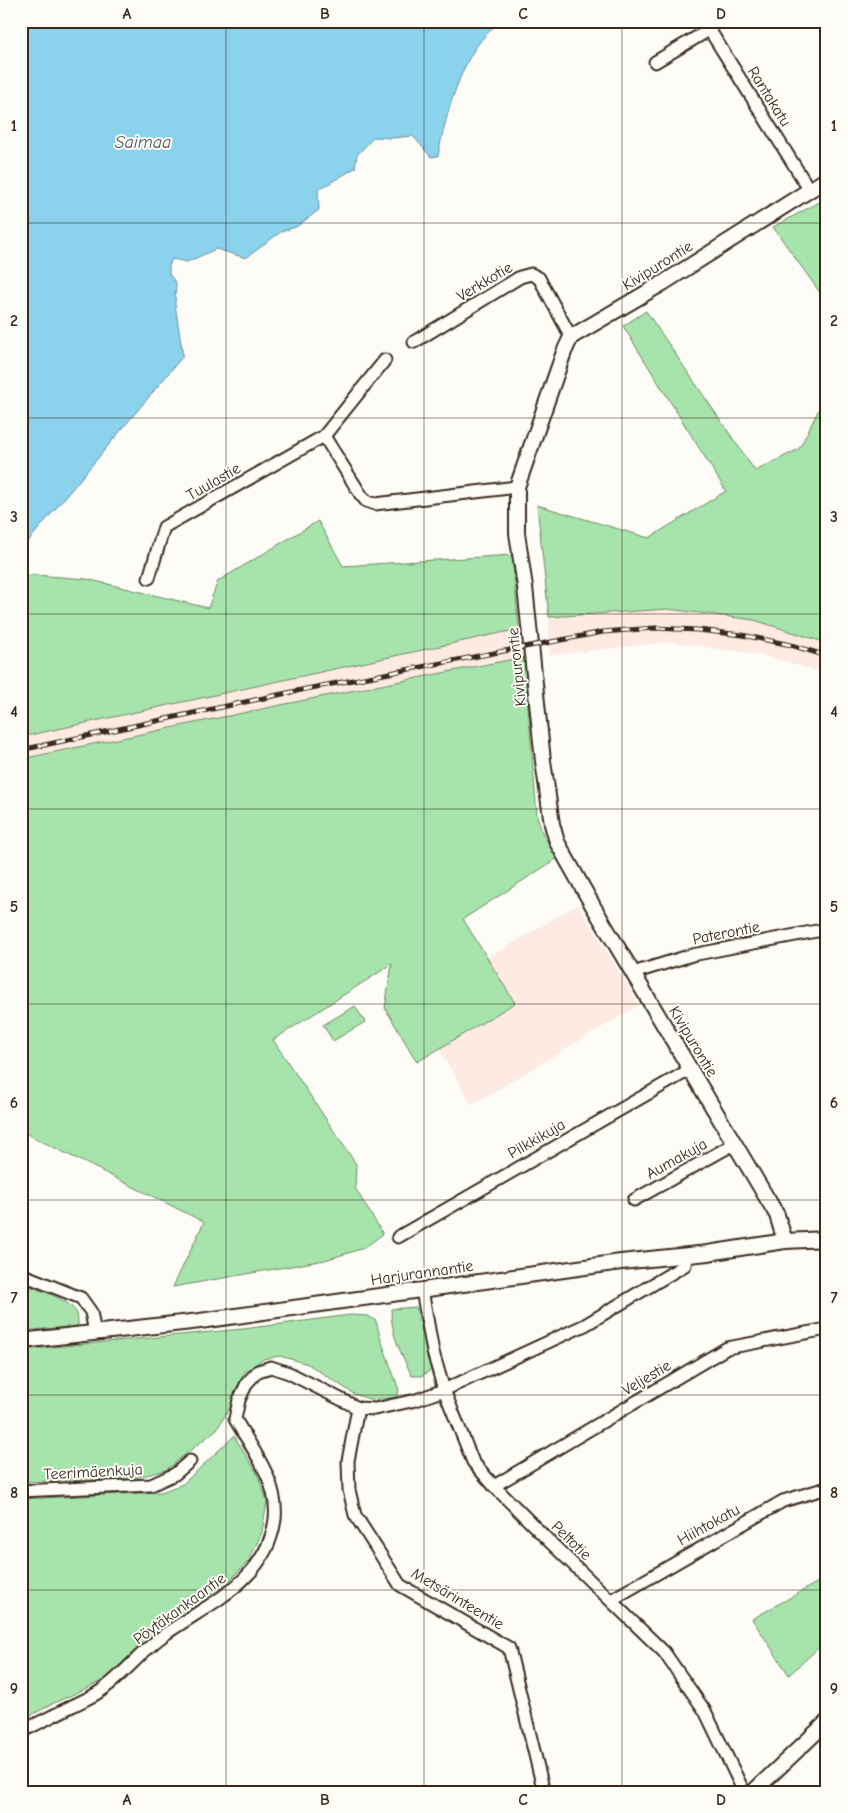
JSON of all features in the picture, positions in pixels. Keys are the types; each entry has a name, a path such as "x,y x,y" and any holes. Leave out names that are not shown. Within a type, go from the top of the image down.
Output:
{"street":[{"path":"655,62 706,25"},
{"name":"Rantakatu","path":"706,25 809,189"},
{"name":"Kivipurontie","path":"785,1241 777,1215 592,906 557,842 552,824 543,762 526,587 517,533 517,487 564,352 572,337 663,283 827,179"},
{"name":"Verkkotie","path":"414,342 520,276 531,274 539,278 572,337"},
{"name":"Tuulastie","path":"149,578 164,527 324,436 385,360"},
{"path":"324,436 361,495 366,501 375,504 517,487"},
{"name":"Paterontie","path":"633,973 692,955 827,928"},
{"name":"Pilkkikuja","path":"398,1237 691,1069"},
{"name":"Aumakuja","path":"634,1200 734,1144"},
{"name":"Harjurannantie","path":"21,1341 200,1321 621,1262 686,1256 785,1241 827,1238"},
{"name":"Pöytäkankaantie","path":"21,1732 98,1693 122,1674 164,1635 236,1588 259,1561 271,1536 275,1518 275,1494 270,1479 235,1419 239,1400 247,1383 258,1371 271,1367 289,1373 358,1408 397,1405 416,1400 444,1390 585,1325 685,1265 686,1256"},
{"path":"21,1274 81,1298 91,1312 95,1332"},
{"name":"Peltotie","path":"422,1290 433,1352 444,1390 473,1462 494,1486 664,1652 705,1711 744,1792"},
{"name":"Veljestie","path":"494,1486 727,1348 827,1329"},
{"name":"Metsärinteentie","path":"358,1408 348,1461 349,1490 356,1516 400,1585 509,1648 544,1792"},
{"name":"Teerimäenkuja","path":"21,1490 151,1484 175,1474 190,1461"},
{"name":"Hiihtokatu","path":"611,1600 783,1501 827,1488"},
{"path":"753,1792 827,1722"}],"shaded area":[{"path":"668,609 754,620 827,642 827,673 755,654 670,642 550,655 549,617"},
{"path":"519,629 524,657 21,759 21,737"},
{"path":"578,904 639,1005 472,1105 439,1049 515,1004 488,958"}],"green space":[{"path":"827,198 827,306 826,301 773,227"},
{"path":"646,311 755,471 799,449 827,393 827,643 754,620 668,609 549,617 537,505 649,538 726,491 623,326"},
{"path":"318,521 343,566 512,555 519,629 21,737 21,574 87,579 208,608 218,581"},
{"path":"524,657 537,816 543,835 558,858 463,919 515,1003 417,1062 385,1008 392,964 273,1040 356,1164 355,1188 383,1234 364,1248 325,1260 173,1287 204,1222 21,1131 21,759"},
{"path":"355,1006 365,1022 333,1041 323,1025"},
{"path":"21,1283 61,1299 68,1304 77,1314 78,1326 21,1331"},
{"path":"416,1307 432,1369 422,1376 412,1376 397,1344 391,1319 391,1309"},
{"path":"350,1315 368,1316 376,1321 399,1390 397,1397 372,1400 354,1394 308,1364 280,1356 263,1359 245,1372 232,1404 217,1429 166,1470 131,1479 21,1482 21,1350 243,1329"},
{"path":"234,1436 257,1473 267,1501 262,1532 249,1561 225,1585 161,1629 133,1652 106,1679 21,1721 21,1499 161,1492 183,1484"},
{"path":"827,1577 827,1640 789,1675 752,1619"}],"water":[{"name":"Saimaa","path":"21,21 499,21 478,44 463,71 448,114 438,156 431,157 413,136 374,137 357,155 355,168 318,190 319,210 296,227 282,231 246,258 216,249 187,262 172,259 169,266 169,274 176,283 175,304 183,356 21,550"}],"railway":[{"path":"21,750 306,689 603,632 655,628 698,630 742,635 791,645 827,656"}]}
